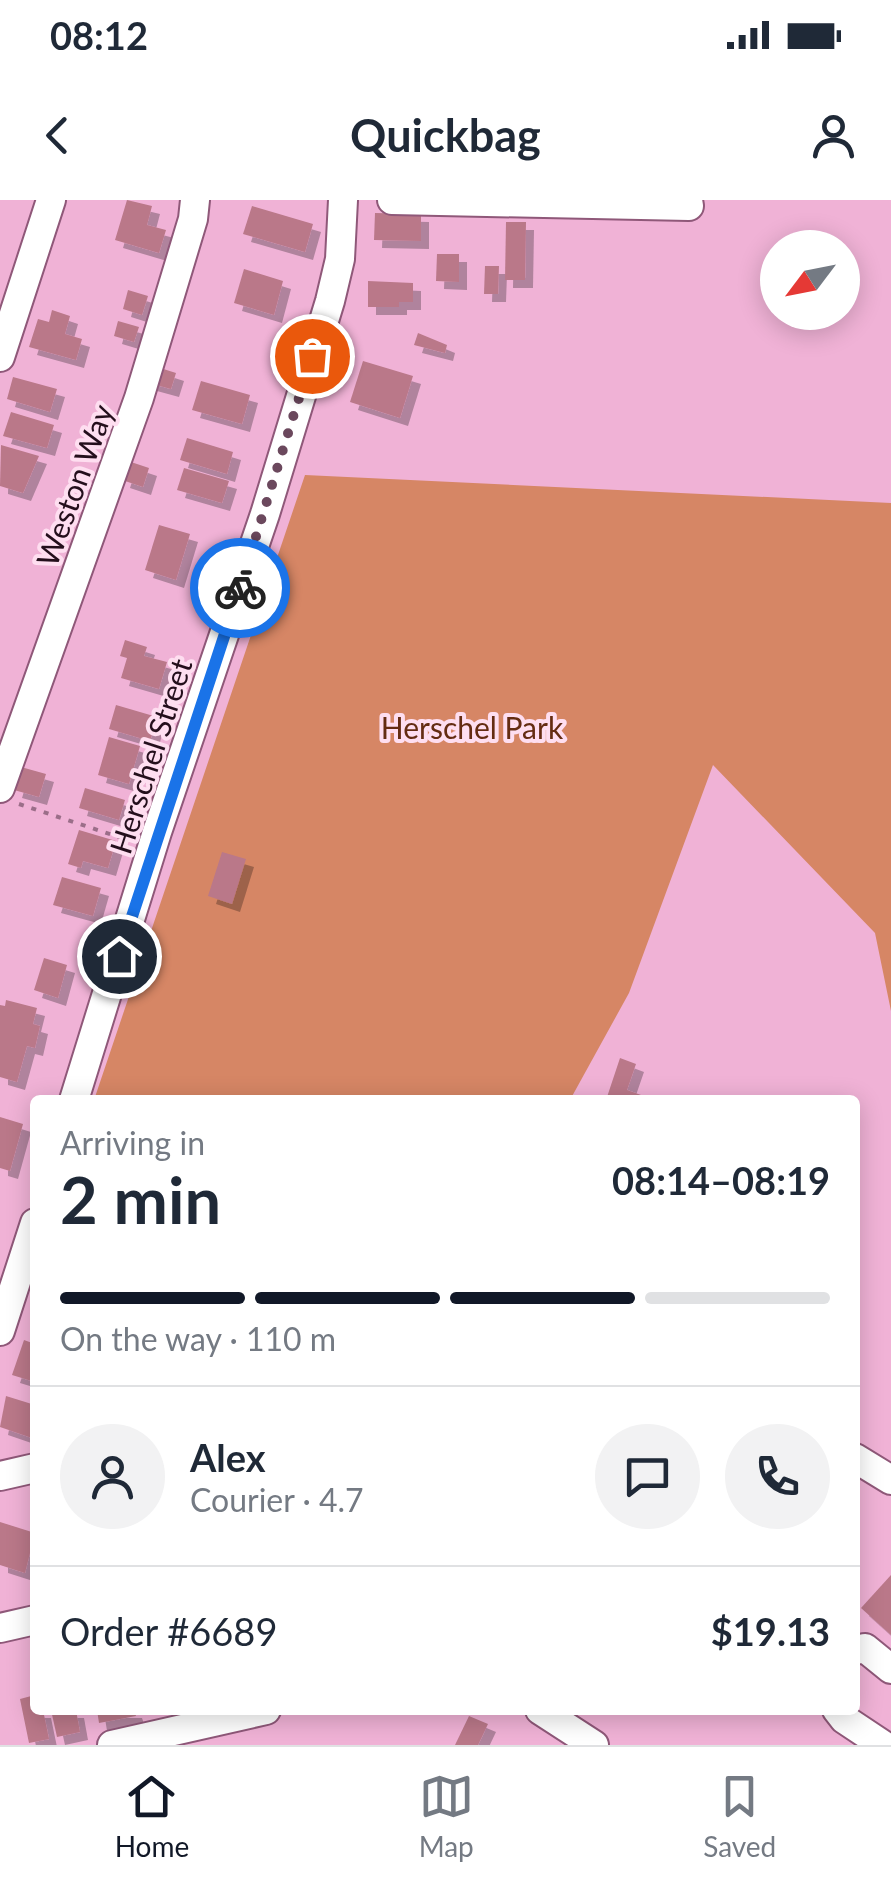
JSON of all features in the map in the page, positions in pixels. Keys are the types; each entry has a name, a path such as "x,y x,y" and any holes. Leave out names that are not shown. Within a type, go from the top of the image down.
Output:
{"street":[{"path":"0,356 51,200"},
{"name":"Weston Way","path":"8,796 139,398 193,219 195,200"},
{"name":"Herschel Street","path":"76,1095 152,848 265,514 330,301 340,259 343,200"},
{"path":"392,200 688,203"},
{"path":"0,1331 30,1238"},
{"path":"860,1461 891,1480"},
{"path":"0,1476 30,1469"},
{"path":"0,1628 30,1621"},
{"path":"860,1649 865,1648 891,1669"},
{"path":"112,1745 244,1715"},
{"path":"548,1715 594,1745"},
{"path":"840,1715 883,1745"}],"path":[{"path":"8,796 152,848"}],"green space":[{"name":"Herschel Park","path":"305,475 891,503 891,1011 875,933 713,765 629,993 573,1095 96,1095"}],"building":[{"path":"127,200 152,206 147,225 166,230 159,253 115,240"},
{"path":"252,206 313,224 305,252 243,234"},
{"path":"375,213 421,214 421,241 374,240"},
{"path":"506,222 526,222 525,280 505,280"},
{"path":"437,254 459,254 459,282 436,281"},
{"path":"485,266 499,266 498,294 484,294"},
{"path":"244,269 283,281 274,315 234,303"},
{"path":"368,281 413,283 413,302 399,302 399,307 368,307"},
{"path":"128,290 148,296 142,315 123,309"},
{"path":"52,310 70,316 65,334 82,339 76,360 29,347 38,319 49,322"},
{"path":"118,321 139,327 134,342 114,336"},
{"path":"418,333 447,345 445,353 414,345"},
{"path":"363,361 413,376 400,418 350,402"},
{"path":"154,366 176,373 171,389 149,383"},
{"path":"13,377 57,389 50,412 7,399"},
{"path":"201,381 250,395 242,424 192,410"},
{"path":"11,412 54,425 47,448 3,436"},
{"path":"187,438 233,452 227,474 180,460"},
{"path":"1,445 39,456 23,493 0,486"},
{"path":"128,461 149,468 143,487 122,480"},
{"path":"184,468 229,481 222,503 177,490"},
{"path":"159,525 190,534 176,580 145,570"},
{"path":"125,640 147,647 144,656 167,662 159,689 121,678 127,658 120,656"},
{"path":"116,705 157,717 150,741 109,729"},
{"path":"109,737 140,746 129,784 98,775"},
{"path":"21,767 46,774 39,797 14,790"},
{"path":"85,788 125,800 119,820 79,808"},
{"path":"79,830 116,841 108,868 83,861 81,868 68,864"},
{"path":"222,852 246,859 232,904 208,896"},
{"path":"62,877 101,888 93,916 53,905"},
{"path":"44,958 67,965 58,998 34,990"},
{"path":"6,1000 37,1008 33,1024 40,1026 35,1048 27,1046 17,1082 0,1077 0,1005 5,1006"},
{"path":"620,1058 636,1064 627,1090 641,1095 608,1095"},
{"path":"0,1117 23,1124 10,1171 0,1168"},
{"path":"24,1340 30,1342 30,1380 12,1375"},
{"path":"6,1396 30,1403 30,1437 0,1427"},
{"path":"0,1522 30,1531 25,1573 0,1565"},
{"path":"891,1575 891,1635 861,1608"},
{"path":"30,1696 30,1715 44,1715 49,1739 29,1743 20,1699"},
{"path":"52,1715 77,1715 80,1732 57,1737"},
{"path":"98,1715 136,1716 99,1723"},
{"path":"469,1716 488,1724 478,1745 455,1745"}],"way so far":[{"path":"240,588 312,356"}],"route":[{"path":"119,956 240,588"}]}
